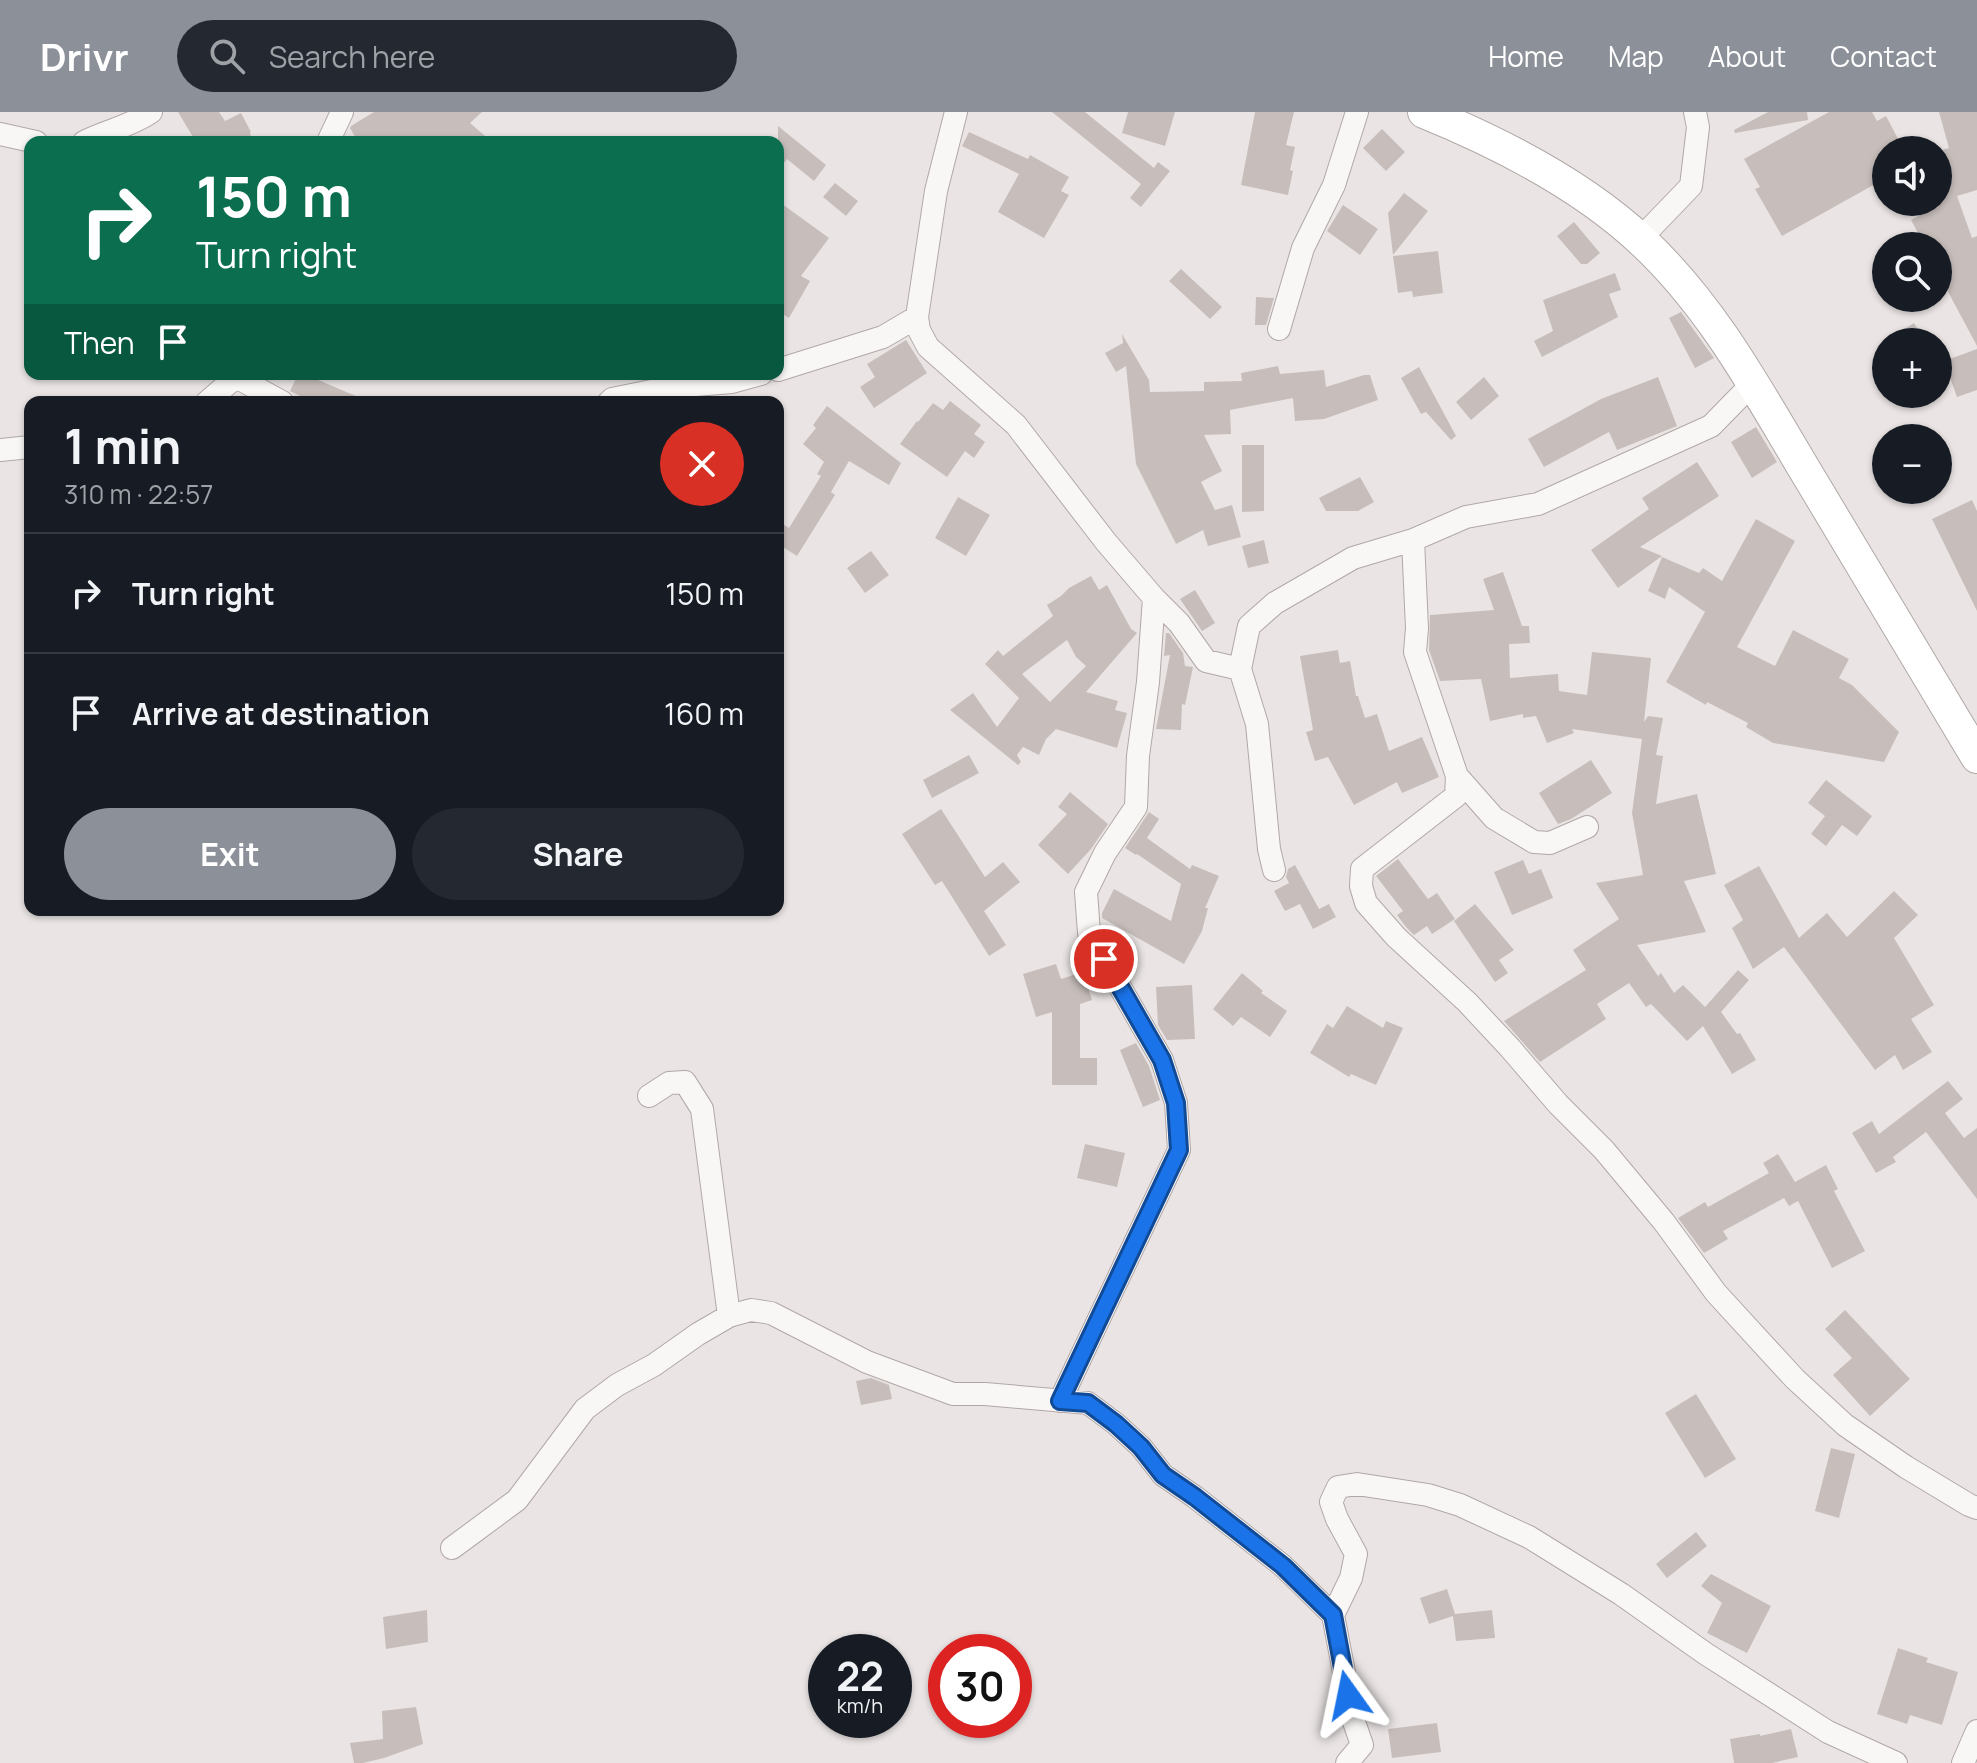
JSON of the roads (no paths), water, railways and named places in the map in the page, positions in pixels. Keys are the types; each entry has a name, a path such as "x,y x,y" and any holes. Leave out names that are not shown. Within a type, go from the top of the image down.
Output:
{"main road":[{"path":"1424,112 1468,119 1513,153 1594,202 1640,239 1675,274 1754,382 1977,757"}],"street":[{"path":"99,136 142,119 151,112"},
{"path":"331,136 342,112"},
{"path":"956,112 936,191 917,317 919,330 928,347 1016,425 1106,542 1179,623 1206,661 1240,669"},
{"path":"1279,329 1303,248 1334,185 1357,112"},
{"path":"1640,239 1691,186 1698,127 1695,112"},
{"path":"0,134 24,139"},
{"path":"784,368 883,337 917,317"},
{"path":"214,396 232,380"},
{"path":"243,380 271,396"},
{"path":"627,396 671,387 739,380"},
{"path":"1274,870 1269,849 1257,724 1240,669 1249,626 1275,603 1353,558 1413,540 1466,517 1538,504 1711,426 1754,382"},
{"path":"0,450 24,448"},
{"path":"1413,540 1417,628 1415,652 1457,776 1456,796 1362,869 1361,886 1366,903 1396,937 1467,1002 1558,1104 1604,1150 1664,1222 1716,1293 1795,1379 1845,1425 1906,1467 1977,1508"},
{"path":"1060,1401 1179,1150 1176,1103 1162,1060 1089,933 1086,892 1105,853 1136,807 1154,598"},
{"path":"1457,776 1494,818 1534,842 1550,843 1587,827"},
{"path":"649,1096 669,1083 685,1082 702,1109 729,1316"},
{"path":"452,1548 517,1500 585,1409 617,1385 729,1316 751,1310 771,1313 867,1362 953,1394 1088,1403 1116,1424 1141,1447 1163,1475 1283,1566 1333,1615 1353,1719 1362,1745 1347,1763"},
{"path":"1333,1615 1351,1578 1356,1554 1331,1502 1338,1487 1357,1484 1428,1495 1460,1505 1529,1537 1621,1594 1706,1654 1828,1732 1896,1763"},
{"path":"1963,1763 1977,1731"}]}
